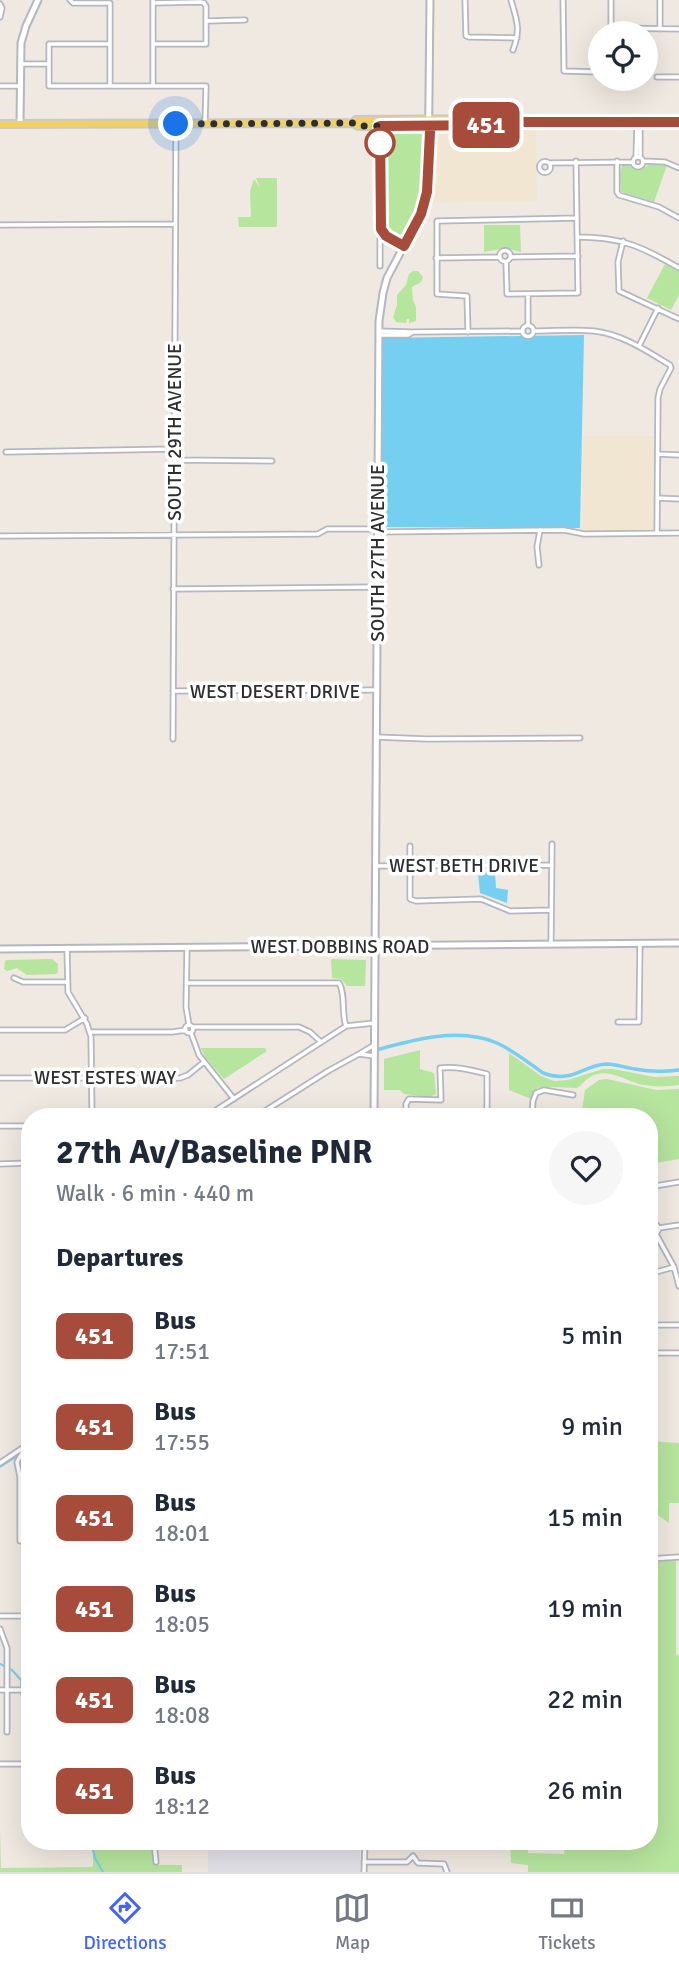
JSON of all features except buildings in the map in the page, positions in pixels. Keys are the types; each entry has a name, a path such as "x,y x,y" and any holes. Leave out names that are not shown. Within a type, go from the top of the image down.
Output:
{"main road":[{"path":"0,124 353,123 358,126 380,126 500,119 510,122 679,122"},
{"path":"353,123 356,120 430,123"}],"street":[{"path":"20,124 20,64 24,34 38,0"},
{"path":"70,0 73,3 110,3 110,86"},
{"name":"SOUTH 27TH AVENUE","path":"374,1108 380,309 385,284 421,214 427,192 430,0"},
{"path":"466,0 466,36 517,38"},
{"path":"511,0 518,21 513,50"},
{"path":"562,0 564,71 588,72"},
{"path":"611,0 611,21"},
{"path":"660,0 660,29 679,29"},
{"path":"153,44 206,44 204,3 153,1 153,44 153,86"},
{"path":"0,17 1,4"},
{"path":"206,21 245,20"},
{"path":"110,44 49,44 48,86 205,86 205,124"},
{"path":"20,64 48,64"},
{"path":"658,77 679,77"},
{"path":"0,86 20,86"},
{"path":"638,122 638,159"},
{"name":"SOUTH 29TH AVENUE","path":"173,739 176,124"},
{"path":"380,126 381,229 384,234 404,246"},
{"path":"549,163 638,159 665,162 679,168"},
{"path":"617,161 619,195 659,206 679,218"},
{"path":"506,262 507,294 578,293 576,162"},
{"path":"468,332 467,296 437,294 437,221 577,218"},
{"path":"0,225 174,224"},
{"path":"380,266 380,239 384,234"},
{"path":"577,237 602,237 623,241 644,248 679,266"},
{"path":"623,241 618,262 619,291 679,318"},
{"path":"500,257 501,253 506,251 511,257"},
{"path":"511,257 578,256"},
{"path":"436,258 500,257"},
{"path":"500,257 506,262"},
{"path":"506,262 511,257"},
{"path":"528,294 528,326"},
{"path":"639,347 658,307"},
{"path":"379,333 408,335 414,332 523,331 528,326"},
{"path":"528,326 534,331 595,331 639,347 670,365 659,393 657,533"},
{"path":"523,331 529,337 534,331"},
{"path":"6,452 174,450"},
{"path":"658,454 679,454"},
{"path":"174,460 272,461"},
{"path":"657,498 679,499"},
{"path":"0,536 318,534 327,529 679,533"},
{"path":"539,565 537,547 540,530"},
{"path":"173,589 377,587"},
{"name":"WEST DESERT DRIVE","path":"173,691 377,690"},
{"path":"376,737 580,738"},
{"path":"551,943 552,844"},
{"path":"410,846 410,899 481,899 510,911 551,910"},
{"name":"WEST BETH DRIVE","path":"376,866 552,865"},
{"path":"618,1022 639,1022 640,943"},
{"name":"WEST DOBBINS ROAD","path":"0,948 679,943"},
{"path":"187,947 187,984 191,1033 195,1048 234,1099"},
{"path":"67,948 67,982 71,999 85,1018 90,1032 92,1108"},
{"path":"14,978 23,982 67,982"},
{"path":"187,984 341,984 342,1011 346,1026"},
{"path":"0,1030 65,1030 85,1018"},
{"path":"220,1108 346,1026 374,1023"},
{"path":"90,1032 173,1032 186,1030 191,1026 299,1027 321,1042"},
{"path":"186,1030 191,1033"},
{"path":"270,1108 328,1071 359,1054 374,1050"},
{"path":"359,1054 374,1050"},
{"name":"WEST ESTES WAY","path":"0,1077 180,1078 204,1062"},
{"path":"407,1108 409,1099 441,1100 440,1068 464,1068 488,1074 487,1108"},
{"path":"533,1108 536,1093 544,1090 573,1095"},
{"path":"0,1126 21,1126"},
{"path":"0,1164 21,1163"},
{"path":"658,1186 679,1182"},
{"path":"658,1225 659,1228 679,1225"},
{"path":"658,1238 674,1266 679,1283"},
{"path":"658,1271 674,1266"},
{"path":"658,1325 679,1325"},
{"path":"658,1353 679,1353"},
{"path":"0,1463 21,1449"},
{"path":"21,1455 17,1462 20,1477 21,1541"},
{"path":"658,1558 679,1557"},
{"path":"0,1616 21,1616"},
{"path":"0,1629 7,1648 7,1732"},
{"path":"0,1690 21,1690"},
{"path":"0,1764 21,1764"},
{"path":"155,1850 156,1862"},
{"path":"364,1872 365,1850"},
{"path":"364,1862 407,1862 413,1856 418,1863 444,1864 447,1872"}],"shaded area":[{"path":"536,129 537,201 430,202 434,187 436,130"},
{"path":"583,436 655,436 655,531 581,532"},
{"path":"208,1850 360,1850 360,1872 208,1872"}],"green space":[{"path":"389,130 418,130 424,134 424,177 420,198 408,227 396,237 389,235 383,227 383,167 387,142 384,134"},
{"path":"622,165 637,170 649,165 667,165 654,202 621,192"},
{"path":"256,178 277,178 277,227 239,227 238,217 251,217 250,191 254,179 260,188"},
{"path":"484,225 520,225 521,252 505,248 484,252"},
{"path":"665,264 679,272 679,295 671,310 647,298"},
{"path":"413,271 418,271 423,277 421,282 412,287 416,321 409,323 407,319 406,323 396,322 393,317 397,295"},
{"path":"52,959 58,964 56,974 27,975 17,968 7,971 4,969 7,960"},
{"path":"331,959 366,960 365,986 347,986 341,979 332,978"},
{"path":"201,1048 265,1048 267,1051 224,1079 205,1057"},
{"path":"420,1050 420,1069 434,1073 436,1094 424,1097 404,1094 400,1090 384,1090 384,1059"},
{"path":"509,1053 541,1076 554,1081 613,1069 654,1077 679,1076 679,1085 644,1085 602,1073 590,1077 577,1088 538,1087 531,1099 509,1090"},
{"path":"607,1079 656,1090 679,1089 679,1159 658,1162 658,1108 582,1108 585,1090 599,1080"},
{"path":"658,1442 679,1443 679,1503 669,1503 669,1523 658,1515"},
{"path":"676,1558 679,1872 528,1872 528,1865 511,1863 510,1850 564,1854 564,1850 658,1850 658,1561"},
{"path":"0,1830 1,1868 93,1867 93,1850 152,1850 154,1865 182,1865 182,1872 0,1872"}],"water":[{"path":"584,335 580,528 381,527 383,338"},
{"path":"480,871 495,872 496,888 508,890 507,903 480,893"}],"waterway":[{"path":"369,1052 449,1035 482,1038 497,1043 543,1073 553,1076 570,1075 607,1064 652,1071 679,1070"},
{"path":"0,1466 17,1455"},
{"path":"0,1664 12,1670 21,1680"},
{"path":"21,1680 21,1693"},
{"path":"93,1850 103,1872"}],"bus line":[{"name":"451","path":"430,132 427,192 421,214 404,246 386,236 381,229 380,126 501,125 510,122 679,122"}],"route":[{"path":"176,124 353,123 358,126 380,126 380,143"}]}
